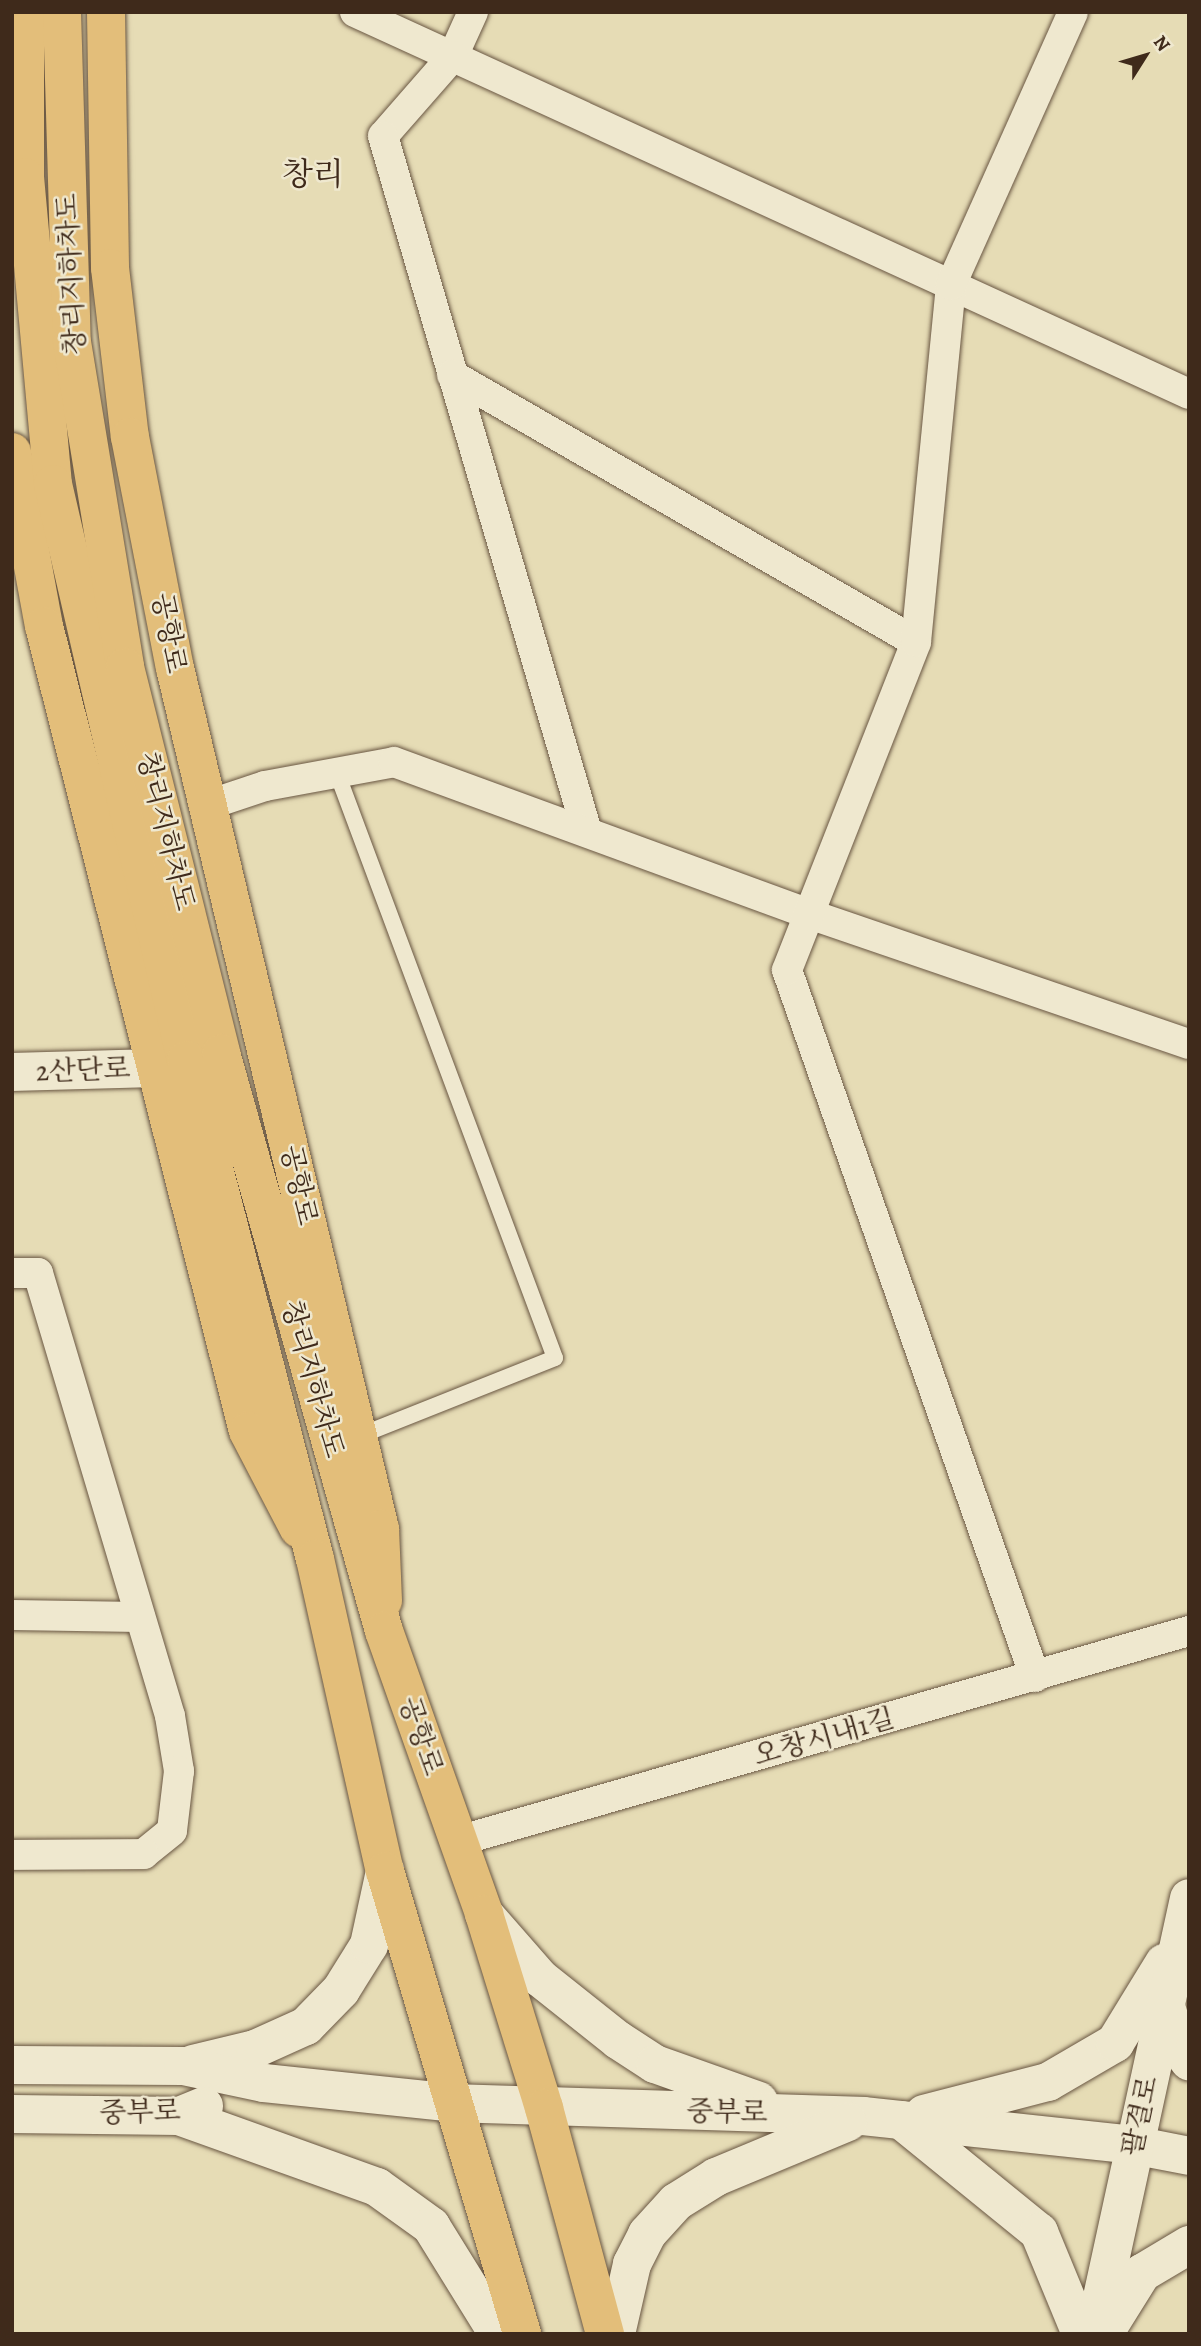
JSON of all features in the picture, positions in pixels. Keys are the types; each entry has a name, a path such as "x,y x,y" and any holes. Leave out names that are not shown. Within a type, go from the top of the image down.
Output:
{"main road":[{"name":"창리지하차도","path":"25,12 25,177 53,484 186,1060 315,1559"},
{"name":"창리지하차도","path":"62,12 72,342 125,667 221,1053 384,1631"},
{"name":"공항로","path":"106,12 110,268 130,437 175,668 380,1529 384,1631 484,1914 544,2108 606,2334"},
{"path":"12,452 44,626 248,1431 315,1559 385,1871 522,2334"},
{"name":"2산단로","path":"12,1072 154,1068"},
{"path":"183,2066 255,2049 306,2026 341,1990 369,1945 385,1871"},
{"name":"팔결로","path":"1094,2334 1133,2145 1189,1898"},
{"path":"484,1914 540,1978 577,2010 655,2064 736,2095 805,2114"},
{"path":"901,2120 1048,2082 1115,2043 1180,1937"},
{"path":"1165,2003 1178,2046 1189,2061"},
{"name":"중부로","path":"12,2065 183,2066 264,2083 454,2103 544,2108 863,2116 1133,2145 1189,2156"},
{"name":"중부로","path":"12,2114 179,2116 264,2083"},
{"path":"179,2116 377,2187 431,2226 498,2334"},
{"path":"617,2334 632,2263 647,2234 676,2202 716,2177 863,2116"},
{"path":"901,2120 1039,2232 1081,2334"},
{"path":"1104,2334 1142,2273 1189,2245"}],"street":[{"path":"355,12 1189,394"},
{"path":"473,12 453,56 383,135 587,832"},
{"path":"1035,1677 787,970 916,642 951,285 1073,12"},
{"path":"452,375 916,642"},
{"path":"208,805 265,786 394,762 809,914 1189,1044"},
{"path":"12,1273 38,1273 170,1716 179,1770 172,1831 144,1854 12,1855"},
{"path":"12,1615 140,1616"},
{"name":"오창시내1길","path":"458,1841 1189,1631"}],"lane":[{"path":"337,773 555,1358 359,1436"}],"district":[{"name":"창리","path":"313,174"}]}
